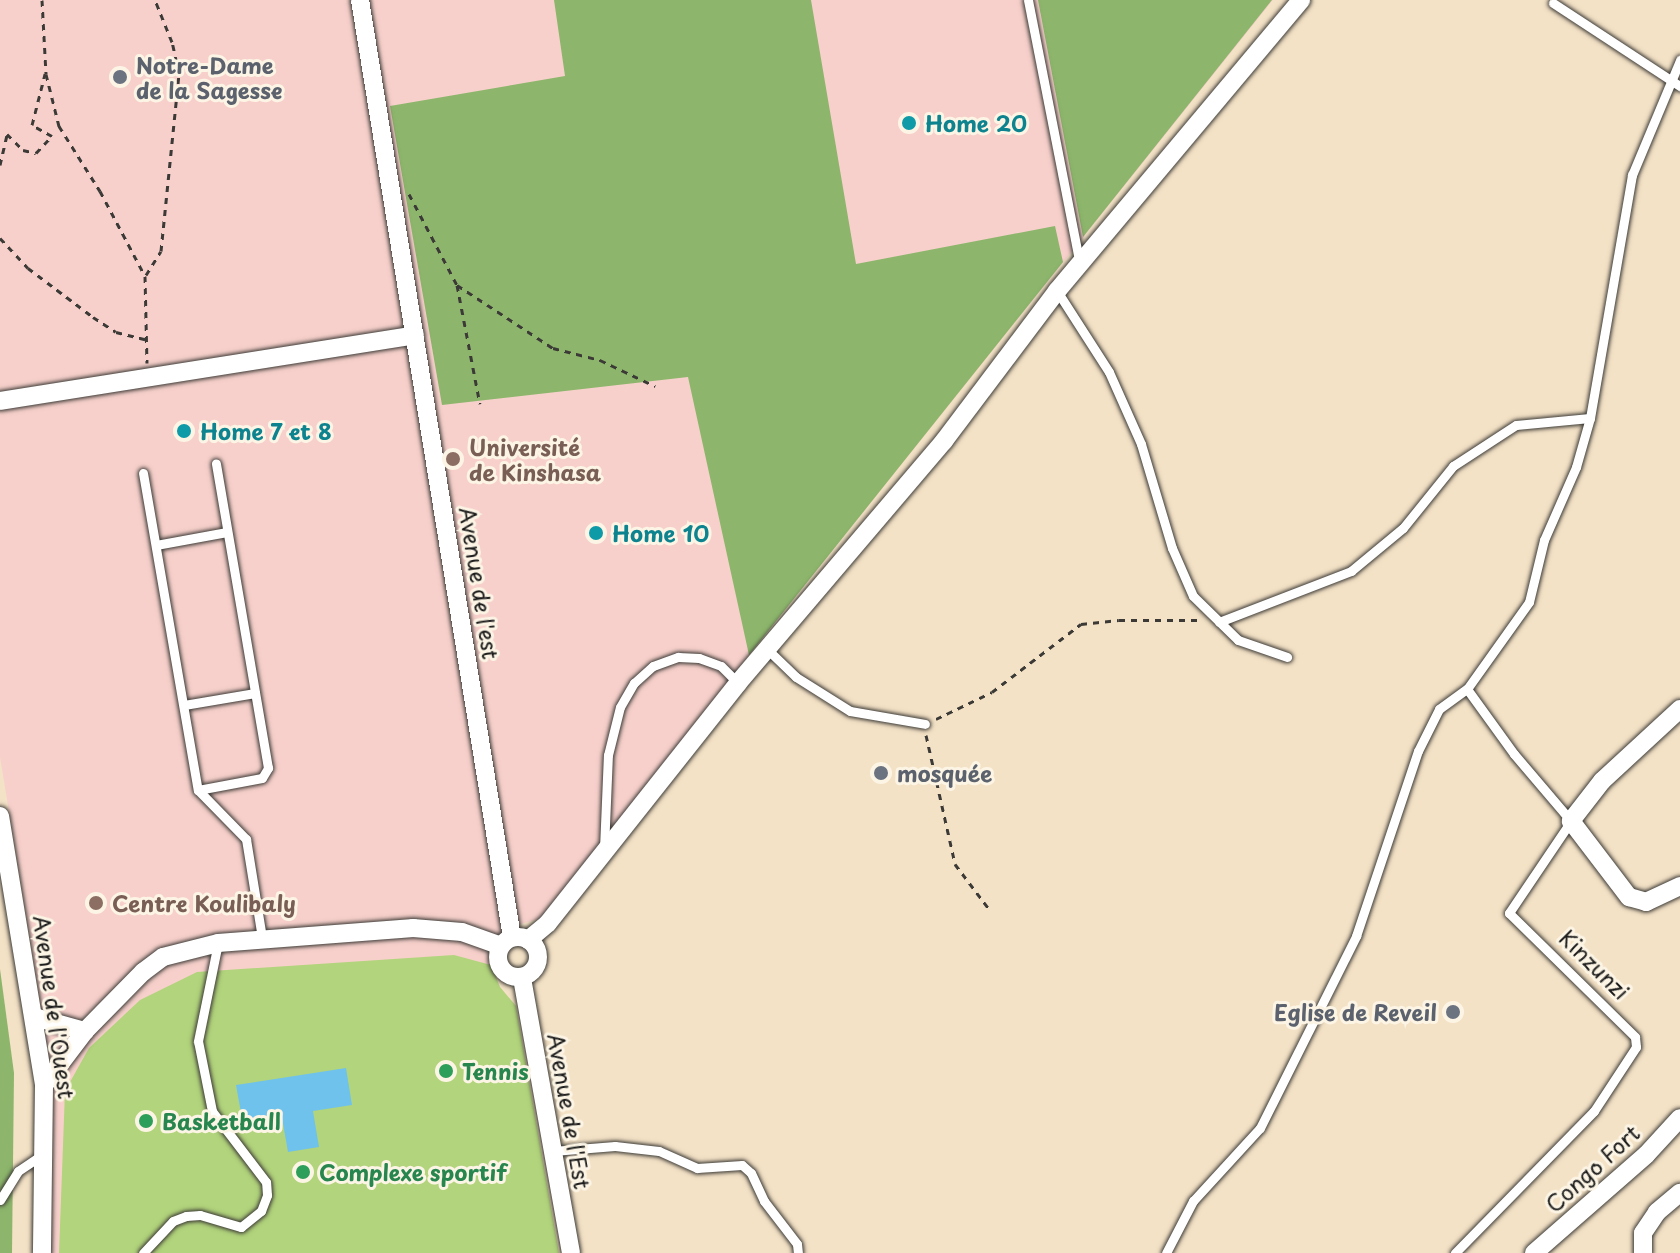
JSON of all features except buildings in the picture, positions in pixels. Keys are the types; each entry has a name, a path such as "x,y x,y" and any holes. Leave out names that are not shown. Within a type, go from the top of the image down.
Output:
{"street":[{"name":"Avenue de l'est","path":"360,0 514,941"},
{"path":"44,1085 85,1031 152,964 163,957 218,943 436,928 514,941 534,945 538,960 531,973 522,978 502,970 497,958 514,941 548,923 738,683 944,441 1057,291 1301,0"},
{"path":"0,401 415,335"},
{"name":"Kinzunzi","path":"1571,821 1602,781 1680,709"},
{"name":"Avenue de l'Ouest","path":"0,816 44,1085 42,1253"},
{"path":"1571,821 1629,897 1646,902 1680,886"},
{"name":"Avenue de l'Est","path":"522,978 571,1253"},
{"path":"34,1017 85,1031"},
{"name":"Congo Fort","path":"1534,1253 1646,1155 1680,1118"},
{"path":"1643,1253 1643,1233 1657,1212 1680,1193"}],"lane":[{"path":"1028,0 1080,264"},
{"path":"1553,3 1677,84"},
{"path":"1172,1251 1193,1201 1260,1128 1356,936 1418,751 1439,709 1467,689 1529,602 1544,540 1576,467 1590,418 1632,175 1677,84 1680,60"},
{"path":"1057,291 1109,372 1135,429 1172,548 1193,596 1238,640 1287,657"},
{"path":"1219,622 1351,571 1403,528 1453,466 1516,425 1590,418"},
{"path":"198,790 265,776 268,768 216,463"},
{"path":"143,473 198,790 246,839 262,938"},
{"path":"156,545 227,532"},
{"path":"767,649 796,677 850,711 925,724"},
{"path":"604,852 608,755 620,707 634,683 653,666 678,657 699,658 721,666 738,683"},
{"path":"1467,689 1514,754 1571,821"},
{"path":"184,705 255,693"},
{"name":"Kinzunzi","path":"1455,1253 1594,1111 1636,1047 1635,1037 1509,913 1571,821"},
{"path":"143,1253 173,1221 186,1216 200,1215 241,1227 261,1211 267,1195 266,1182 212,1111 198,1041 218,943"},
{"path":"553,1151 615,1146 659,1151 697,1168 742,1165 751,1173 764,1201 797,1244 798,1253"},
{"path":"0,1200 18,1171 45,1153"}],"path":[{"path":"42,0 46,74 59,126 100,191 145,276 145,339 149,377"},
{"path":"145,276 161,251 179,74 172,42 155,0"},
{"path":"0,165 7,134 23,150 36,153 52,136 32,125 46,74"},
{"path":"408,192 457,285 480,404"},
{"path":"0,238 28,268 93,317 116,332 145,339"},
{"path":"457,285 553,348 600,360 655,386"},
{"path":"989,909 955,864 925,724 992,692 1081,624 1164,619 1219,622"}],"shaded area":[{"name":"Université de Kinshasa","path":"0,0 1273,0 749,655 546,917 517,925 505,933 496,946 491,966 500,987 516,1006 559,1253 44,1253 50,1096 39,993 0,757"}],"green space":[{"path":"554,0 811,0 856,264 1055,226 1063,262 749,655 688,377 442,405 390,106 565,76"},
{"path":"1038,0 1272,0 1083,237"},
{"name":"Complexe sportif","path":"454,955 491,965 500,987 516,1006 559,1253 59,1253 65,1091 89,1048 140,1000 197,972"},
{"path":"0,969 14,1073 12,1253 0,1253"}],"water":[{"path":"346,1068 352,1105 313,1111 319,1147 288,1152 282,1118 243,1124 236,1085"}],"place":[{"name":"Notre-Dame de la Sagesse","path":"120,77"},
{"name":"Home 20","path":"909,123"},
{"name":"Home 7 et 8","path":"184,431"},
{"name":"Université de Kinshasa","path":"453,459"},
{"name":"Home 10","path":"596,533"},
{"name":"mosquée","path":"881,773"},
{"name":"Centre Koulibaly","path":"96,903"},
{"name":"Eglise de Reveil","path":"1453,1012"},
{"name":"Tennis","path":"446,1071"},
{"name":"Basketball","path":"146,1121"},
{"name":"Complexe sportif","path":"303,1172"}]}
